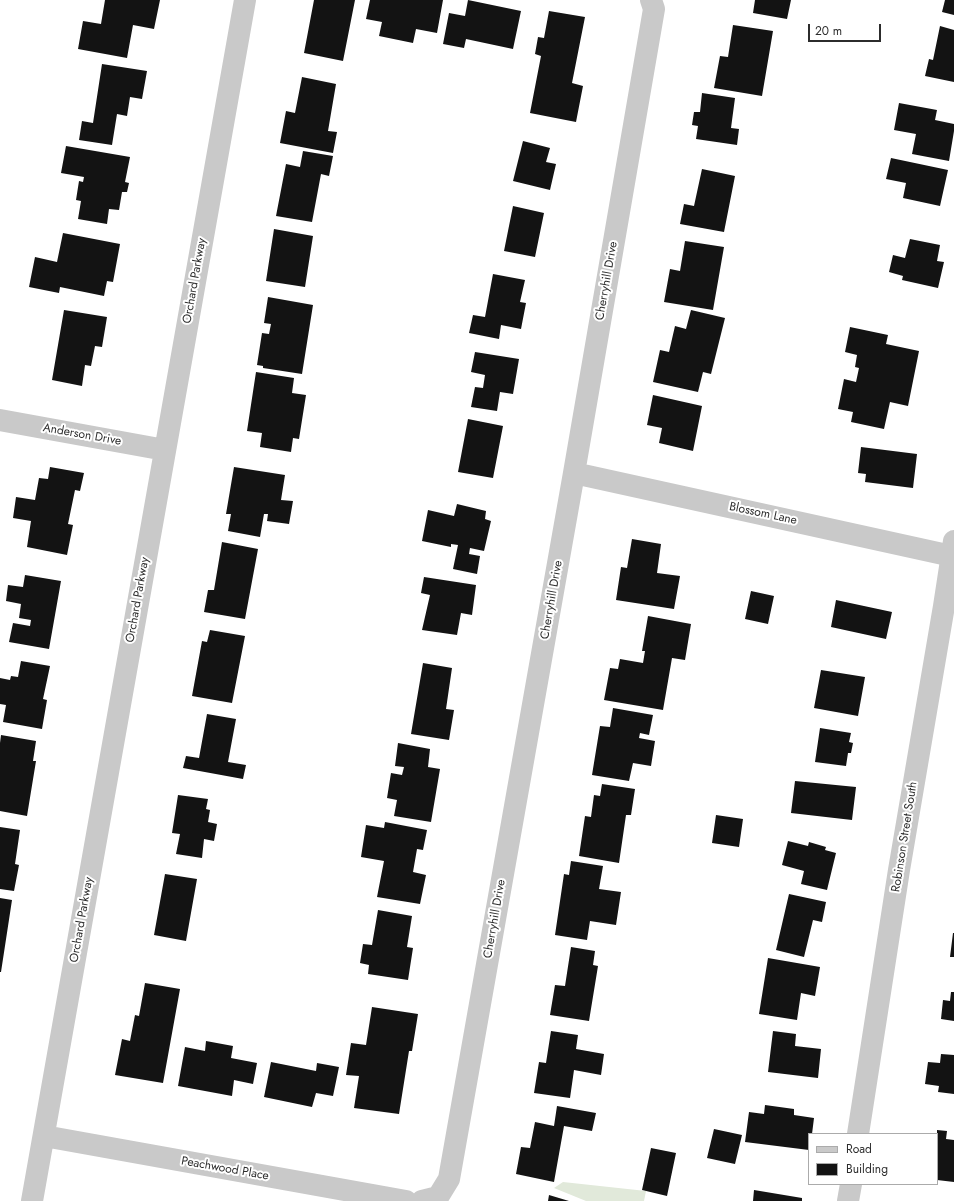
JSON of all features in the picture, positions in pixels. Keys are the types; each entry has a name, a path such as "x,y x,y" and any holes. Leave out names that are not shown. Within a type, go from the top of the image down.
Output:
{"street":[{"name":"Orchard Parkway","path":"32,1201 245,0"},
{"name":"Cherryhill Drive","path":"430,1199 449,1180 574,473 654,9 652,0"},
{"name":"Anderson Drive","path":"0,420 165,450"},
{"name":"Blossom Lane","path":"574,473 953,548"},
{"name":"Robinson Street South","path":"858,1133 898,878 953,548"},
{"name":"Peachwood Place","path":"44,1136 406,1201"},
{"path":"848,1201 851,1185"}],"green space":[{"path":"563,1182 646,1191 644,1201 586,1201 554,1188"}],"building":[{"path":"105,0 160,0 154,29 133,25 127,58 78,49 83,21 101,24"},
{"path":"314,0 355,0 343,61 304,53"},
{"path":"370,0 443,0 437,33 416,29 413,43 379,36 382,22 366,19"},
{"path":"468,0 521,11 513,49 466,39 464,48 443,44 449,13 465,16"},
{"path":"755,0 791,0 787,19 753,13"},
{"path":"945,0 954,0 954,15 942,12"},
{"path":"549,11 585,17 572,83 583,86 576,122 530,113 541,56 535,54 538,37 544,38"},
{"path":"733,25 773,31 762,96 714,88 720,56 728,57"},
{"path":"940,26 954,30 954,82 925,76 929,59 933,60"},
{"path":"102,64 147,71 142,99 130,97 127,116 117,114 112,145 79,140 82,121 93,123"},
{"path":"302,77 336,84 328,131 337,132 333,153 280,143 286,111 295,113"},
{"path":"702,93 735,98 731,128 739,129 737,145 696,139 698,126 692,125 694,112 700,112"},
{"path":"899,103 937,110 935,120 954,124 949,161 912,154 916,134 894,130"},
{"path":"523,141 550,148 546,162 556,164 550,190 513,181"},
{"path":"66,146 130,157 125,182 129,183 127,192 122,192 119,210 109,209 107,224 78,219 81,201 76,200 79,181 83,182 84,177 61,173"},
{"path":"303,151 333,156 329,176 321,174 312,222 276,216 286,164 300,167"},
{"path":"891,158 948,170 940,206 903,198 906,183 886,179"},
{"path":"702,169 735,176 724,232 680,224 684,204 694,206"},
{"path":"513,206 544,213 535,257 504,251"},
{"path":"274,229 313,236 305,287 266,281"},
{"path":"63,233 120,244 113,282 107,281 104,296 60,287 59,293 29,287 35,257 57,262"},
{"path":"910,239 940,245 937,261 944,262 938,288 902,280 903,276 889,272 893,255 905,258"},
{"path":"685,241 724,247 713,310 664,302 670,269 680,271"},
{"path":"493,274 525,280 520,302 526,303 521,329 501,325 499,339 469,333 473,315 485,317"},
{"path":"268,297 313,305 302,374 263,368 263,366 257,365 262,333 269,334 271,324 264,323"},
{"path":"64,310 107,317 102,347 95,346 91,366 85,365 82,386 52,380"},
{"path":"691,310 725,318 711,374 703,372 698,392 653,382 660,350 669,352 675,326 686,329"},
{"path":"850,327 888,335 886,344 919,351 908,406 890,402 884,429 851,422 853,412 838,409 844,379 856,382 859,368 855,367 857,355 845,352"},
{"path":"475,352 519,359 513,394 500,392 497,411 471,407 475,387 483,388 485,375 471,372"},
{"path":"256,372 294,378 292,393 306,395 299,439 293,438 291,452 260,447 262,433 247,431"},
{"path":"653,395 702,406 693,451 659,443 662,428 647,425"},
{"path":"468,419 503,426 493,478 458,472"},
{"path":"861,447 917,454 913,488 865,482 866,474 858,473"},
{"path":"50,467 84,473 80,491 75,490 68,524 73,525 67,555 27,547 31,521 13,518 16,497 35,500 39,478 48,479"},
{"path":"234,467 285,475 281,500 293,501 289,524 267,521 268,514 264,514 260,537 228,531 231,514 226,514"},
{"path":"457,504 486,511 485,519 491,521 484,551 470,548 469,554 480,556 477,574 453,569 458,545 451,544 451,547 422,541 428,510 454,516"},
{"path":"632,539 661,544 657,573 680,576 674,609 616,600 621,567 627,568"},
{"path":"222,542 258,549 245,619 204,612 208,590 214,590"},
{"path":"25,575 61,581 49,649 9,642 13,623 30,626 31,620 19,618 21,604 6,601 8,585 23,587"},
{"path":"424,577 476,585 472,615 461,613 457,635 422,630 430,595 421,593"},
{"path":"751,591 774,596 768,624 745,619"},
{"path":"836,600 892,612 886,639 831,627"},
{"path":"648,616 691,624 685,660 672,658 663,710 604,700 610,668 618,669 620,659 643,663 645,651 642,651"},
{"path":"210,630 245,636 232,703 192,696 202,641 207,642"},
{"path":"21,661 50,666 43,699 47,700 42,729 3,722 6,705 0,704 0,678 10,680 11,676 18,677"},
{"path":"423,663 452,668 446,709 454,710 449,740 411,734"},
{"path":"821,670 865,677 858,716 814,708"},
{"path":"613,708 653,715 649,735 640,733 639,738 655,741 651,766 633,763 629,781 592,775 600,726 610,727"},
{"path":"207,714 236,719 228,762 246,765 243,779 183,768 186,756 199,758"},
{"path":"820,728 851,733 849,742 853,743 851,753 848,753 846,766 815,762"},
{"path":"1,735 36,741 33,761 36,761 27,816 0,811"},
{"path":"398,743 430,749 428,767 440,769 431,822 394,816 397,800 387,798 391,773 402,775 404,767 395,766"},
{"path":"795,781 856,787 852,820 791,813"},
{"path":"602,784 635,789 631,815 626,815 619,863 579,856 585,816 591,817 594,795 600,796"},
{"path":"178,795 208,799 206,809 210,810 208,822 217,824 214,841 204,839 202,858 176,854 180,834 172,833"},
{"path":"716,815 743,819 739,847 712,843"},
{"path":"385,822 427,830 423,850 417,849 413,872 426,875 420,904 377,897 384,861 361,857 366,825 384,828"},
{"path":"0,827 20,830 15,864 19,865 14,891 0,889"},
{"path":"788,841 808,846 809,842 826,847 825,850 836,853 827,890 801,884 804,871 782,865"},
{"path":"571,861 603,866 599,889 621,892 616,925 590,921 587,940 555,935 564,874 569,875"},
{"path":"165,874 197,879 186,941 154,935"},
{"path":"789,894 826,902 822,922 813,920 804,957 776,950"},
{"path":"0,898 12,900 1,972 0,972"},
{"path":"378,910 412,916 407,947 413,948 408,980 368,974 369,965 360,963 363,944 372,945"},
{"path":"953,933 954,957 950,957"},
{"path":"571,947 595,951 593,965 598,966 589,1021 550,1015 555,985 565,986"},
{"path":"768,958 820,967 815,996 801,993 797,1020 759,1014"},
{"path":"145,983 180,989 163,1083 115,1075 122,1039 130,1041 135,1015 139,1016"},
{"path":"951,992 954,992 954,1021 941,1019 943,1000 950,1001"},
{"path":"372,1007 418,1014 412,1051 409,1051 399,1114 354,1108 359,1076 346,1075 351,1043 366,1045"},
{"path":"551,1031 578,1035 576,1049 604,1054 601,1075 574,1070 570,1098 534,1093 539,1062 546,1063"},
{"path":"773,1031 796,1034 795,1046 821,1049 818,1078 768,1072"},
{"path":"206,1041 233,1046 231,1058 257,1063 253,1084 234,1080 232,1096 178,1086 185,1047 205,1051"},
{"path":"941,1054 954,1055 954,1094 938,1092 939,1086 925,1084 928,1062 940,1063"},
{"path":"271,1062 316,1071 317,1063 339,1067 333,1096 316,1093 312,1107 264,1097"},
{"path":"765,1105 794,1109 794,1115 814,1118 812,1133 808,1133 808,1150 745,1142 749,1112 764,1114"},
{"path":"557,1106 596,1113 592,1131 564,1126 554,1182 516,1174 521,1147 530,1148 535,1122 554,1126"},
{"path":"714,1129 742,1135 735,1164 707,1158"},
{"path":"937,1130 947,1131 946,1139 954,1140 954,1182 938,1180"},
{"path":"651,1148 676,1153 667,1196 642,1190"},
{"path":"754,1190 802,1198 802,1201 753,1201"},
{"path":"549,1195 569,1201 548,1201"}]}
